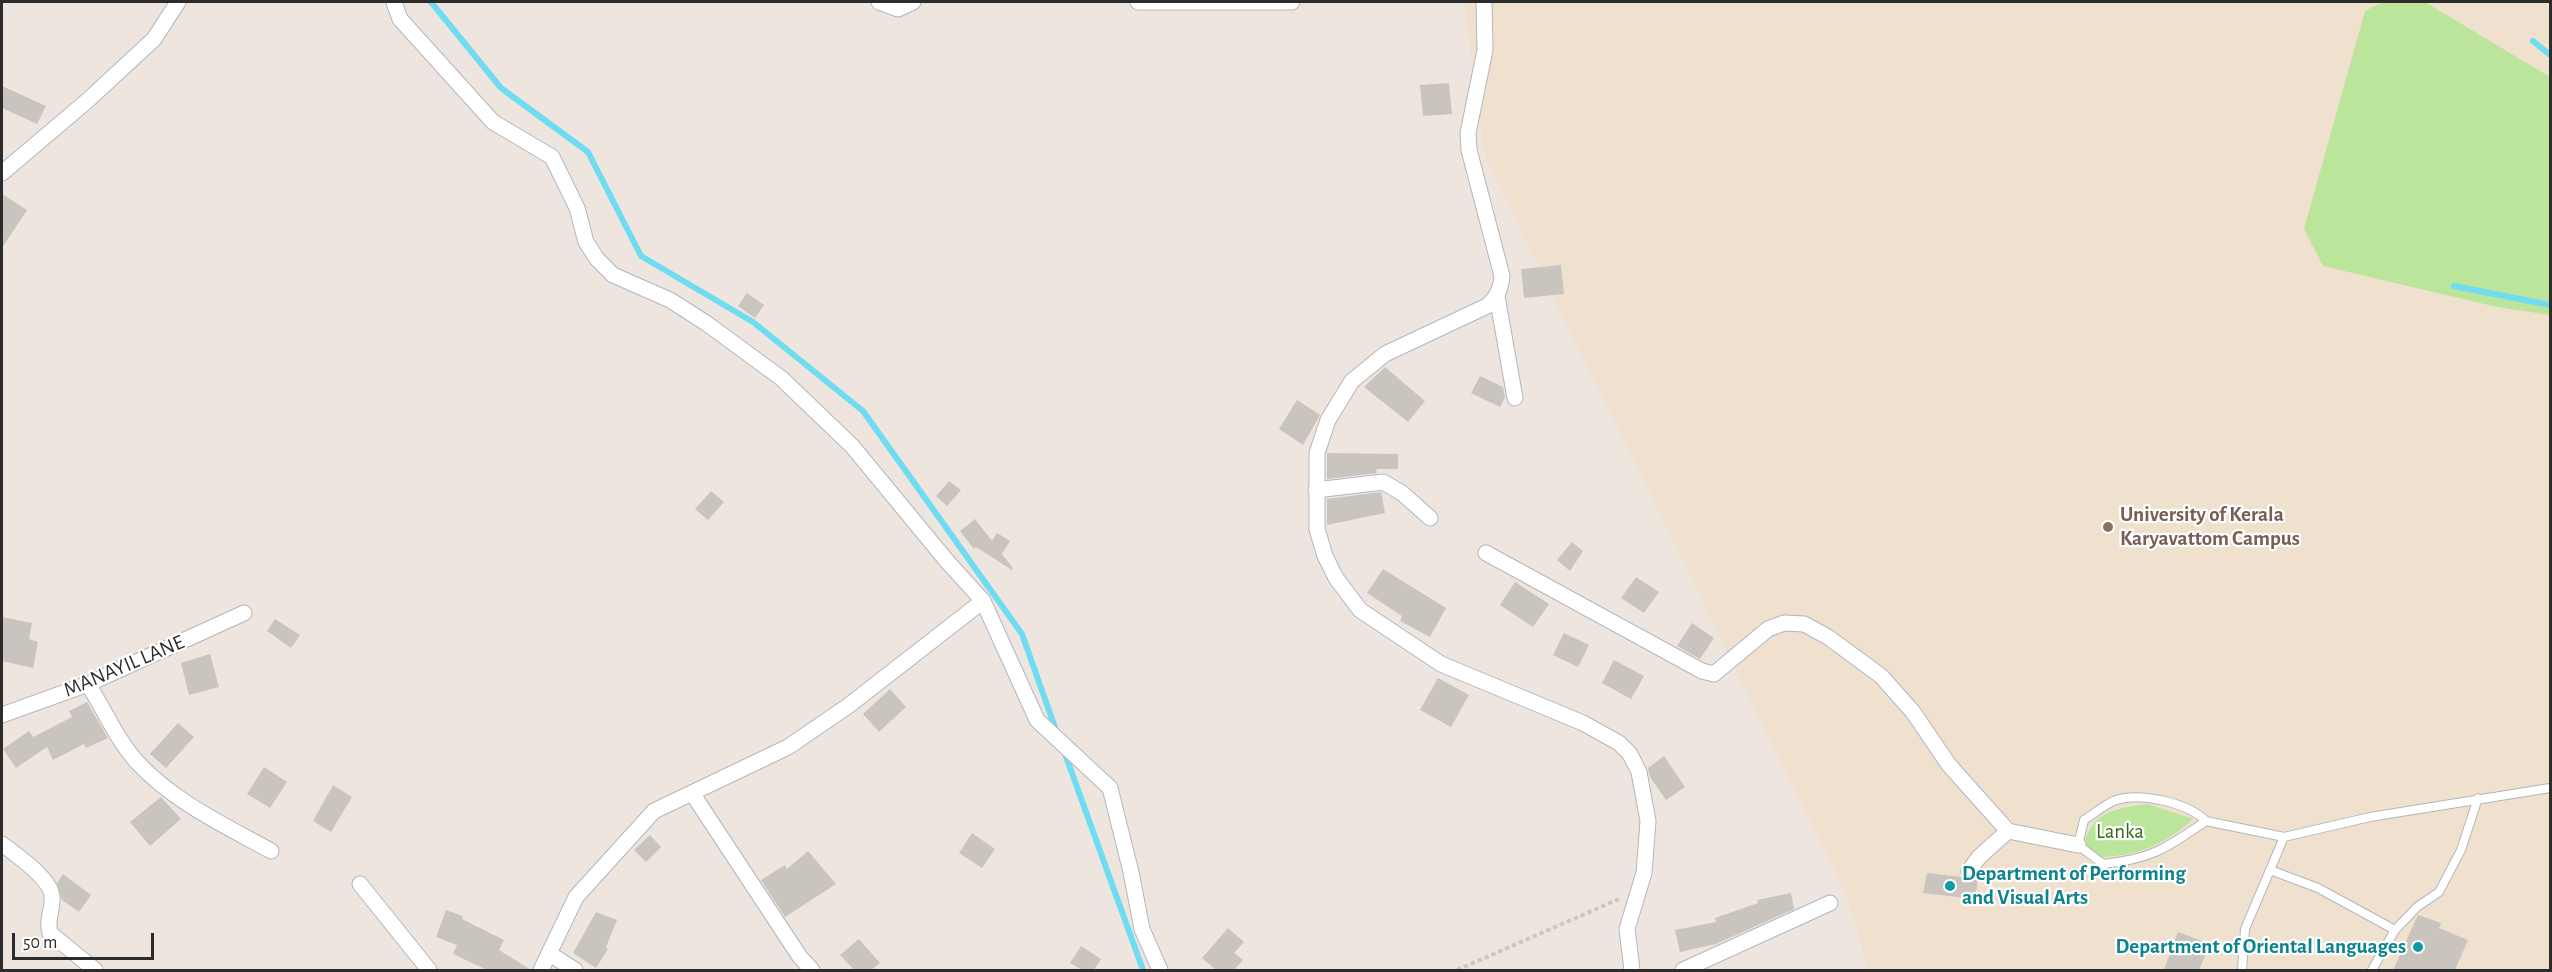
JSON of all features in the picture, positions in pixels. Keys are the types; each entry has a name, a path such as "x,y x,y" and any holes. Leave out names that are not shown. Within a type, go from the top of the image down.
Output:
{"street":[{"path":"2,173 87,101 154,39 178,2"},
{"path":"394,2 400,19 493,122 552,157 577,208 586,242 597,260 613,275 670,300 706,323 781,378 852,446 983,601 1037,720 1110,788 1131,872 1142,929 1160,970"},
{"path":"879,2 898,9 913,2"},
{"path":"1138,2 1292,2"},
{"path":"1484,2 1485,50 1468,133 1469,150 1502,276 1497,296 1515,398"},
{"path":"1497,296 1487,306 1385,354 1352,381 1328,420 1317,453 1317,529 1325,556 1347,596 1360,610 1441,664 1583,723 1619,743 1630,754 1639,772 1648,821 1644,873 1627,929 1632,970"},
{"path":"1316,490 1383,482 1402,493 1430,518"},
{"path":"1486,553 1702,671 1714,674 1768,629 1784,623 1804,624 1828,637 1881,676 1913,712 1949,765 2008,831 2078,845"},
{"path":"541,970 576,897 654,811 788,747 848,706 983,601"},
{"name":"MANAYIL LANE","path":"2,714 88,684 244,613"},
{"path":"88,684 126,747 158,781 179,799 271,851"},
{"path":"692,793 800,957 812,970"},
{"path":"1969,871 1979,857 2008,831"},
{"path":"2,844 21,858 47,883 52,892 48,924 50,933 95,970"},
{"path":"360,884 429,970"},
{"path":"1683,970 1830,903"},
{"path":"550,954 575,970"}],"lane":[{"path":"2206,821 2169,847 2136,861 2103,864 2078,845 2084,820 2117,800 2159,799 2198,812 2206,821 2284,837 2370,817 2550,788"},
{"path":"2372,970 2396,930 2417,907 2439,892 2461,850 2478,798"},
{"path":"2242,970 2245,929 2284,837"},
{"path":"2270,870 2318,888 2396,930"}],"path":[{"path":"1457,970 1639,890"}],"shaded area":[{"name":"University of Kerala Karyavattom Campus","path":"1464,2 2550,2 2550,970 1868,970 1848,899 1484,155"}],"green space":[{"path":"2383,2 2425,2 2550,77 2550,315 2497,307 2323,266 2304,229 2365,11"},
{"name":"Lanka","path":"2148,804 2193,819 2161,842 2126,854 2099,857 2084,845 2093,825 2099,818 2126,807"}],"building":[{"path":"1449,83 1452,114 1423,116 1420,85"},
{"path":"2,86 46,106 37,124 2,108"},
{"path":"2,194 27,210 2,248"},
{"path":"1561,265 1564,294 1524,298 1521,269"},
{"path":"747,293 764,305 755,318 738,306"},
{"path":"1385,367 1425,401 1408,422 1364,387"},
{"path":"1480,376 1503,387 1505,397 1500,407 1471,393"},
{"path":"1297,400 1320,415 1303,445 1279,429"},
{"path":"1327,453 1398,454 1398,469 1376,469 1377,473 1327,479"},
{"path":"949,481 961,490 947,506 936,496"},
{"path":"711,491 724,502 708,520 695,509"},
{"path":"1381,492 1385,513 1327,525 1327,499"},
{"path":"975,519 992,541 997,533 1010,541 1002,554 1013,568 1012,570 976,547 974,549 960,531"},
{"path":"1572,542 1583,551 1570,571 1557,560"},
{"path":"1383,569 1446,608 1430,637 1400,621 1402,616 1367,593"},
{"path":"1636,577 1659,592 1644,613 1621,598"},
{"path":"1515,582 1549,604 1533,627 1500,605"},
{"path":"2,617 32,623 29,639 38,642 33,668 2,661"},
{"path":"275,619 300,635 291,648 267,631"},
{"path":"1692,623 1714,638 1700,659 1677,646"},
{"path":"1564,633 1589,645 1578,667 1553,655"},
{"path":"210,654 219,687 189,695 181,663"},
{"path":"1614,660 1644,676 1631,699 1602,683"},
{"path":"1438,678 1469,695 1451,727 1420,710"},
{"path":"890,689 906,707 879,732 863,714"},
{"path":"87,702 108,738 86,748 84,744 53,760 47,747 16,768 3,749 29,731 33,737 72,717 69,711"},
{"path":"178,723 194,737 166,768 150,754"},
{"path":"1664,756 1685,787 1666,800 1650,777 1648,768"},
{"path":"264,767 287,782 270,808 247,794"},
{"path":"333,785 352,797 331,832 313,821"},
{"path":"161,797 181,819 150,846 130,822"},
{"path":"972,833 995,849 982,868 959,853"},
{"path":"650,835 661,847 646,862 634,850"},
{"path":"808,851 836,884 785,917 761,880 785,865 787,869"},
{"name":"Department of Performing and Visual Arts","path":"1927,873 1962,877 1967,881 1978,879 1975,899 1923,893"},
{"path":"63,874 91,895 79,912 62,900 57,883"},
{"path":"1791,893 1794,909 1716,944 1680,952 1675,930 1716,922 1715,918 1758,903 1757,900"},
{"path":"446,910 463,916 462,919 504,940 499,950 531,970 487,970 453,954 457,945 436,937"},
{"path":"596,912 617,920 606,947 608,949 596,968 573,953"},
{"path":"2418,915 2441,923 2439,928 2468,940 2455,970 2393,970"},
{"path":"1228,928 1244,942 1234,953 1243,960 1234,970 1216,970 1202,958"},
{"path":"2178,932 2210,944 2199,970 2164,970"},
{"path":"859,939 880,963 871,970 854,970 840,955"},
{"path":"1081,946 1101,959 1094,970 1082,970 1070,963"}],"waterway":[{"path":"431,2 501,88 588,152 641,256 753,322 863,411 1022,634 1057,733"},
{"path":"2533,41 2550,55"},
{"path":"2454,286 2550,305"},
{"path":"1064,751 1143,970"}],"place":[{"name":"University of Kerala Karyavattom Campus","path":"2108,527"},
{"name":"Department of Performing and Visual Arts","path":"1950,886"},
{"name":"Department of Oriental Languages","path":"2418,947"}]}
